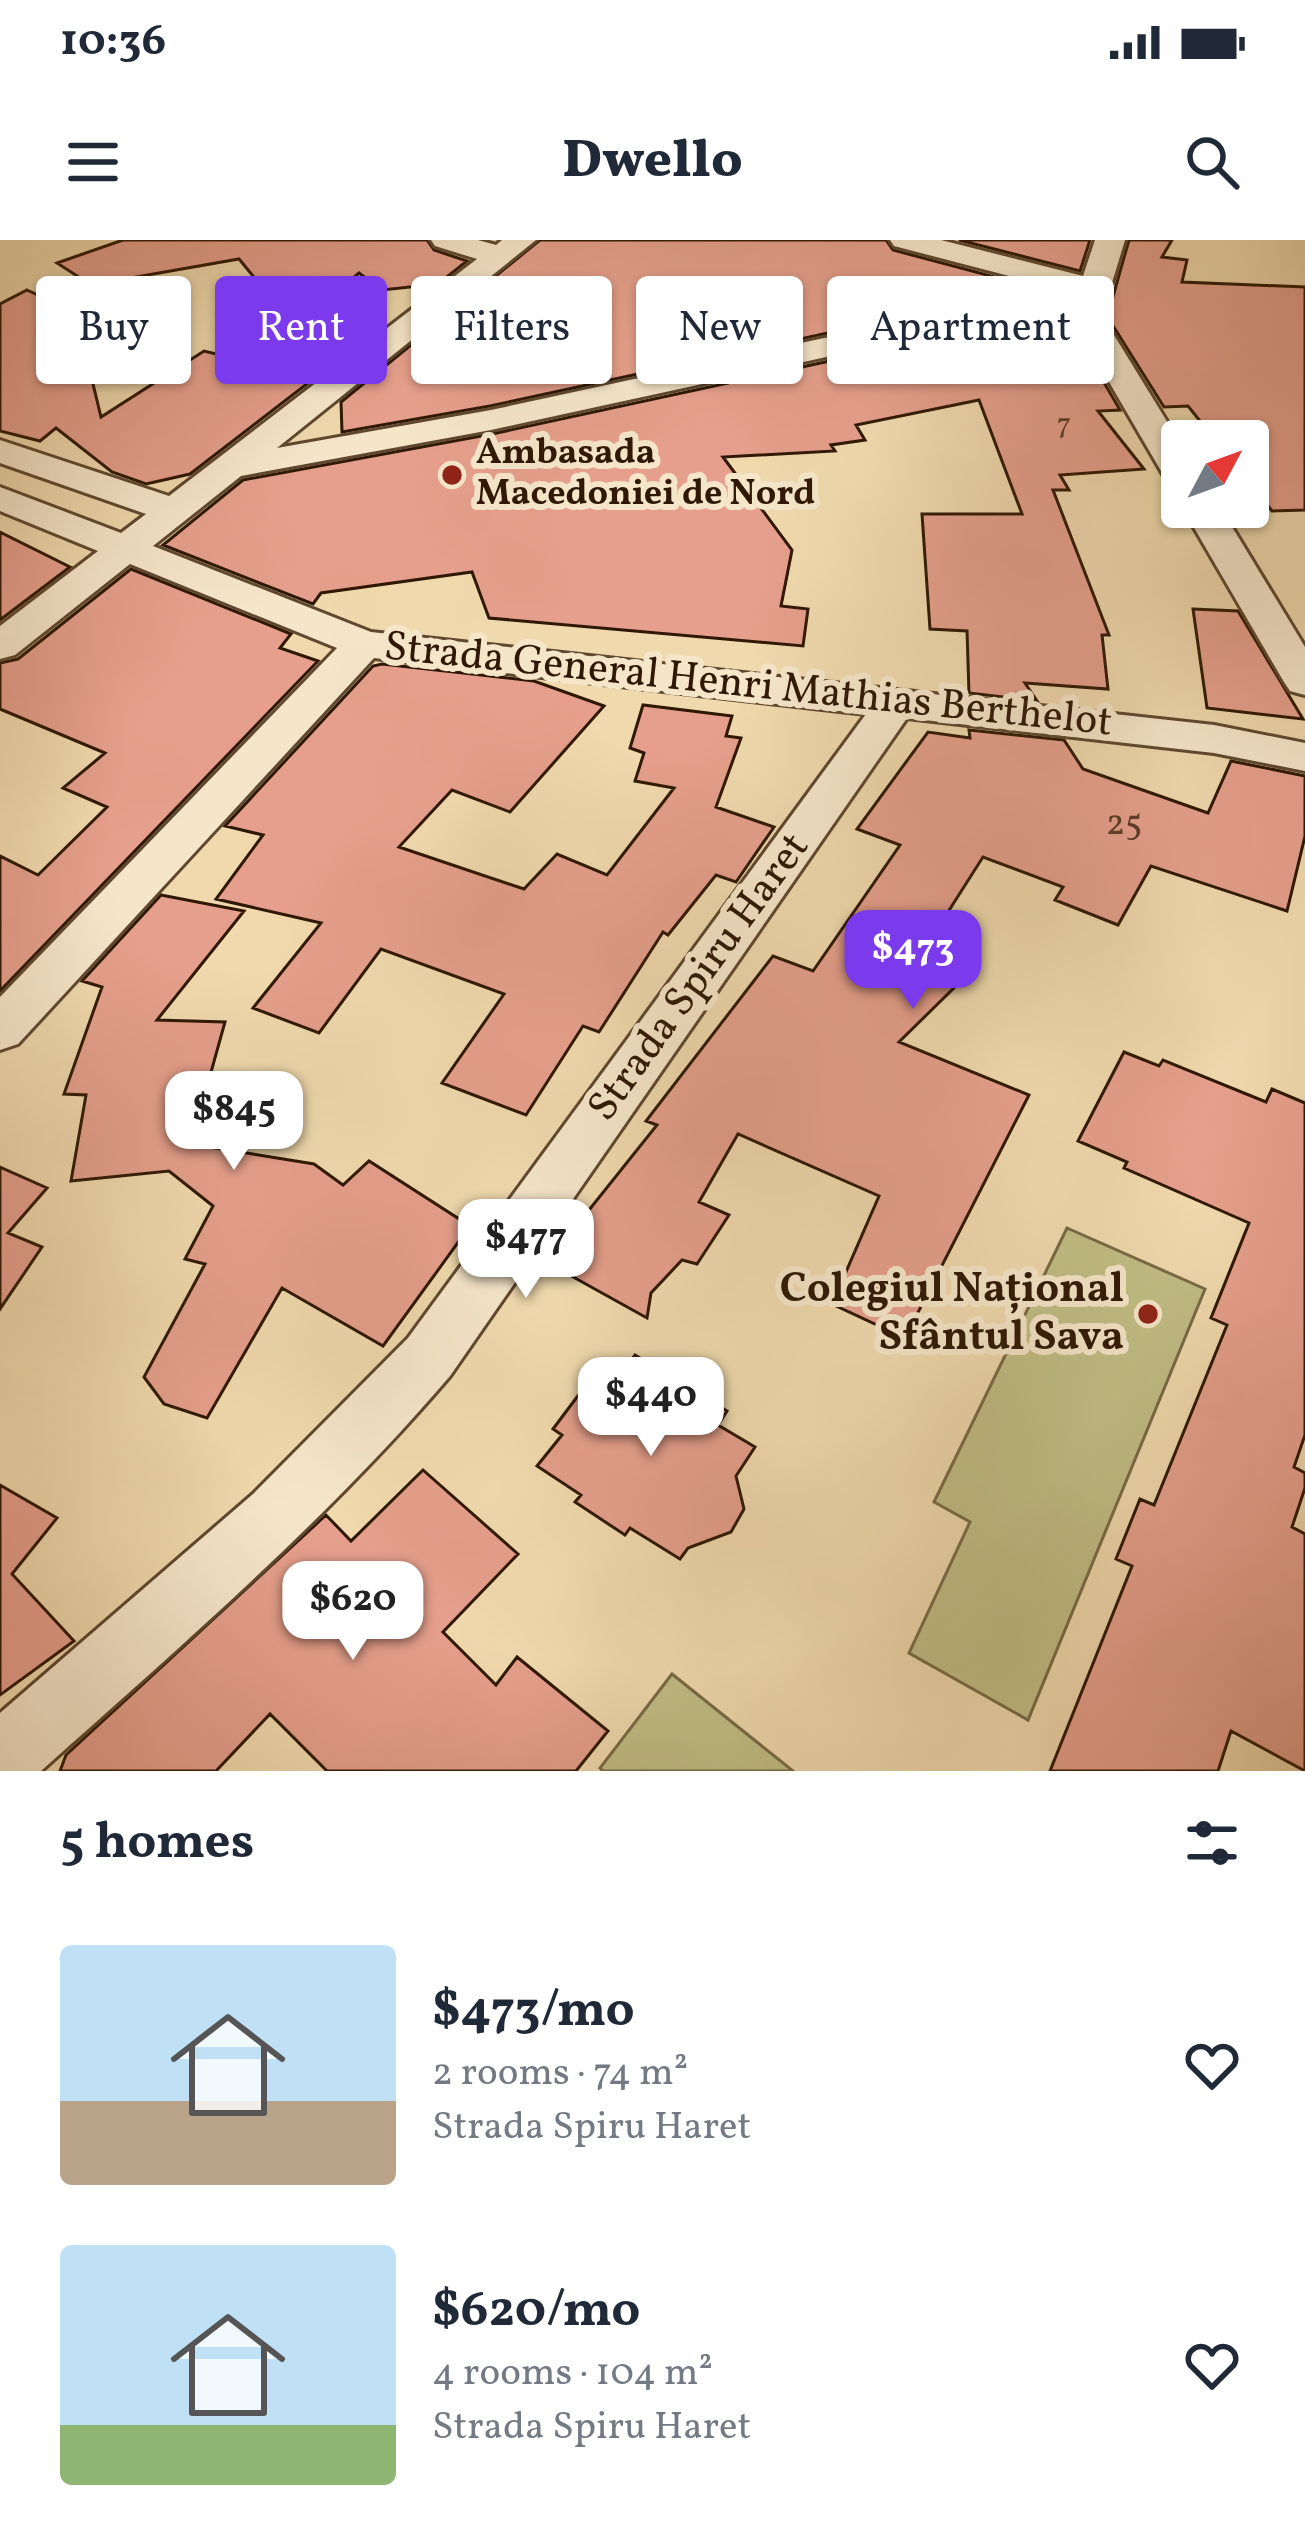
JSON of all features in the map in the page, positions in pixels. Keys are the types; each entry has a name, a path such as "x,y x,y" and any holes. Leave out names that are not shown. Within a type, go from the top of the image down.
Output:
{"street":[{"path":"446,240 511,248"},
{"path":"905,240 1044,276"},
{"path":"1098,276 1110,240"},
{"path":"0,646 511,248"},
{"path":"229,467 491,420 827,347"},
{"path":"1114,362 1161,441"},
{"path":"0,451 172,510"},
{"name":"Strada General Henri Mathias Berthelot","path":"0,498 364,644 1214,739 1305,757"},
{"path":"1213,528 1305,682"},
{"path":"9,1006 364,644"},
{"name":"Strada Spiru Haret","path":"0,1760 325,1470 382,1413 429,1357 896,704"}],"shaded area":[{"path":"1067,1228 1205,1289 1028,1720 909,1653 970,1522 934,1502"},
{"path":"672,1674 793,1771 603,1771 600,1768"}],"building":[{"path":"123,240 427,240 434,250 467,261 448,276 411,276 411,287 387,289 387,276 359,273 253,276 239,259 142,276 77,276 57,263"},
{"path":"540,240 886,240 893,250 991,276 827,276 827,333 803,338 803,276 636,276 636,374 612,380 612,276 496,276"},
{"path":"959,240 1090,240 1080,271"},
{"path":"1129,240 1172,240 1162,257 1187,260 1182,282 1305,287 1305,510 1269,507 1269,420 1199,420 1188,406 1164,407 1114,327 1114,293"},
{"path":"27,290 36,294 36,384 93,384 101,417 152,384 191,384 191,359 204,351 215,354 215,384 307,384 190,474 146,484 112,472 56,428 40,441 0,431 0,304"},
{"path":"411,345 411,384 592,384 342,432 341,402 363,384 387,384 387,365"},
{"path":"827,362 827,384 1105,384 1120,410 1098,411 1144,469 1060,475 1069,490 1053,490 1109,635 1102,635 1108,689 1025,683 1037,701 969,693 967,631 930,629 922,514 1022,514 979,400 856,425 865,440 831,445 835,451 723,457 792,550 781,606 808,609 803,646 489,618 472,572 321,593 313,604 163,545 243,480 492,434 723,384 803,384 803,367"},
{"path":"0,532 70,567 0,620"},
{"path":"131,569 291,634 280,648 318,661 0,991 0,856 38,875 107,807 63,788 105,753 0,709 0,663 18,659"},
{"path":"1193,609 1238,611 1303,719 1207,708"},
{"path":"373,666 534,681 604,706 510,812 452,790 399,847 524,889 557,854 607,875 674,788 635,781 644,753 630,748 643,705 732,716 726,736 741,738 716,807 774,827 736,882 716,875 668,935 663,932 599,1032 583,1026 526,1115 442,1083 504,994 381,949 319,1033 253,1008 321,923 216,899 263,835 225,826"},
{"path":"969,730 1064,740 1083,769 1208,813 1231,761 1305,776 1305,836 1287,911 1151,866 1118,925 1055,900 1063,887 983,857 941,923 961,930 930,968 962,980 899,1042 1029,1095 905,1338 832,1304 879,1196 738,1134 699,1202 729,1215 697,1264 682,1260 651,1293 647,1318 566,1273 572,1262 557,1250 657,1125 646,1121 773,956 813,971 900,845 857,829 928,732 970,738"},
{"path":"161,895 244,911 157,1020 225,1022 191,1144 314,1164 343,1185 369,1161 470,1226 383,1346 282,1288 207,1418 164,1404 144,1377 205,1264 185,1259 213,1206 169,1171 71,1181 86,1095 64,1094 102,987 82,981"},
{"path":"1124,1052 1159,1066 1163,1060 1266,1102 1272,1089 1305,1103 1305,1435 1294,1467 1305,1473 1305,1488 1292,1527 1305,1534 1305,1771 1231,1731 1218,1771 1050,1771 1132,1566 1116,1559 1140,1499 1154,1505 1227,1325 1211,1318 1249,1223 1124,1168 1127,1162 1078,1141"},
{"path":"0,1167 47,1188 8,1233 42,1247 0,1309"},
{"path":"635,1355 727,1411 718,1425 755,1447 736,1476 744,1509 731,1532 688,1548 680,1559 630,1528 625,1535 575,1502 581,1495 537,1466 562,1435 553,1429 586,1385 604,1396"},
{"path":"423,1470 518,1554 443,1632 496,1685 517,1657 608,1731 576,1771 327,1771 270,1714 216,1771 60,1771 66,1755 326,1515 351,1541"},
{"path":"0,1485 57,1518 12,1574 74,1641 0,1695"}],"place":[{"name":"Ambasada Macedoniei de Nord","path":"452,475"},
{"name":"Colegiul Național Sfântul Sava","path":"1148,1314"}]}
